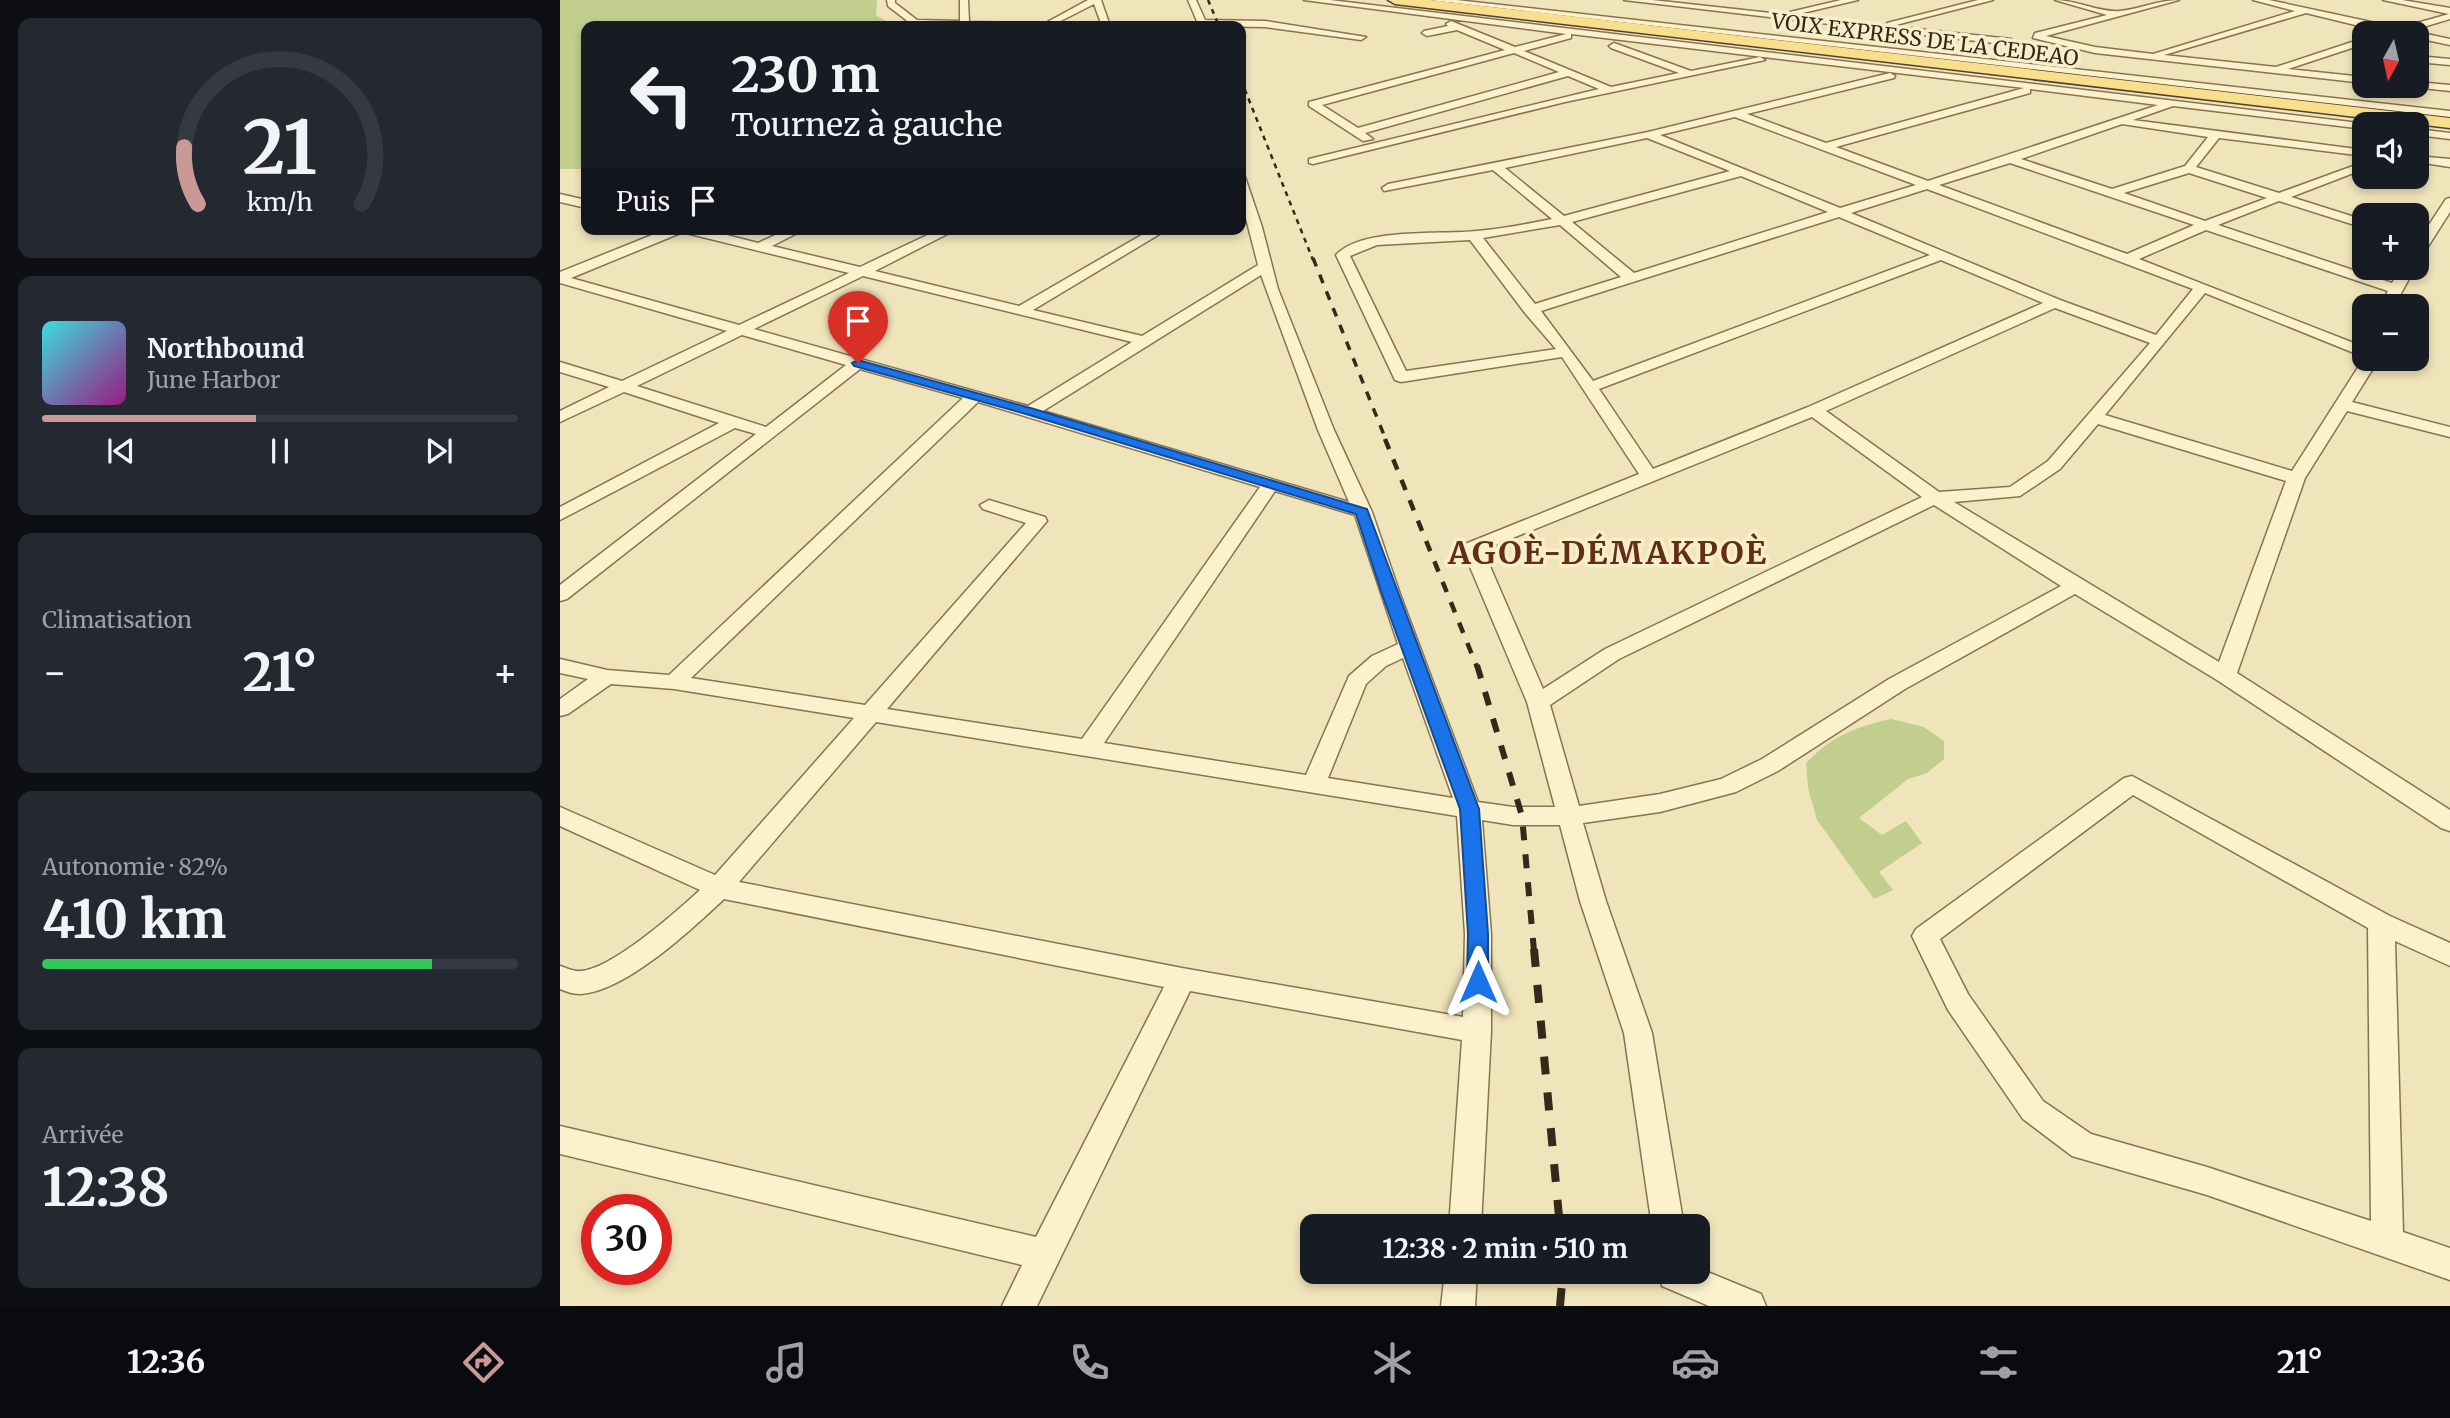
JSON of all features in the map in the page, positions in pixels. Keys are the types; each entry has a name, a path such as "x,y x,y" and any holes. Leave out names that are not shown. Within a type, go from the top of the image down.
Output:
{"main road":[{"path":"1365,0 1448,13 1610,24 1801,46 2058,82 2352,116"},
{"name":"VOIX EXPRESS DE LA CEDEAO","path":"1395,0 2450,123"},
{"path":"2429,126 2450,128"}],"street":[{"path":"891,0 891,4 910,21"},
{"path":"964,0 965,21"},
{"path":"1055,21 1096,0 1104,21"},
{"path":"1192,0 1201,21"},
{"path":"1308,0 1448,13 1579,33 1902,73 2352,125"},
{"path":"1433,0 1801,46 1949,57 2450,114"},
{"path":"1628,0 2011,42"},
{"path":"1379,146 1314,102 1704,0"},
{"path":"1772,16 1854,0"},
{"path":"1945,0 1964,6"},
{"path":"1877,27 1989,0"},
{"path":"2059,0 2117,15"},
{"path":"1986,48 2175,0"},
{"path":"2257,0 2352,22"},
{"path":"2387,0 2450,11"},
{"path":"2149,56 2305,11"},
{"path":"1448,13 1450,23 1457,27 1610,90"},
{"path":"2429,22 2450,16"},
{"path":"1312,161 1534,106 1777,57 1801,46 1819,21"},
{"path":"1246,24 1265,24 1361,37"},
{"path":"1427,33 1457,27"},
{"path":"1579,33 1691,75"},
{"path":"2036,36 2089,50 2352,78"},
{"path":"2429,38 2450,42"},
{"path":"2267,70 2352,45"},
{"path":"2337,50 2352,52"},
{"path":"1388,188 1648,135 1902,73 1974,51"},
{"path":"2429,60 2450,62"},
{"path":"2261,93 2267,70"},
{"path":"1356,132 1567,73"},
{"path":"1824,146 2058,82"},
{"path":"2429,86 2450,88"},
{"path":"1530,310 2122,123 2188,97"},
{"path":"1737,114 2202,287 2352,347"},
{"path":"2122,123 2352,151"},
{"path":"2429,133 2450,136"},
{"path":"2113,193 2189,169 2216,134"},
{"path":"1648,135 2054,303 2159,341"},
{"path":"2010,159 2395,289"},
{"path":"2429,160 2450,163"},
{"path":"1497,167 1630,277"},
{"path":"2189,169 2352,220"},
{"path":"2128,260 2206,225 2352,169"},
{"path":"1566,352 1401,377 1343,255 1348,250 1366,244 1474,236 1565,222 1740,172"},
{"path":"1246,197 1264,267 1326,430 1363,512 1469,809 1478,934 1477,1031 1466,1214"},
{"path":"560,198 581,203"},
{"path":"2429,232 2450,202"},
{"path":"560,278 664,235"},
{"path":"712,235 1144,341"},
{"path":"761,246 786,235"},
{"path":"560,417 939,235"},
{"path":"1022,310 1152,235"},
{"path":"1474,236 1530,310 1566,352 1650,477"},
{"path":"1591,387 1943,255"},
{"path":"1030,412 1264,267"},
{"path":"560,278 1030,412 1363,512"},
{"path":"2393,294 2401,280"},
{"path":"1538,702 1612,654 1935,498 2014,492 2054,464 2202,287"},
{"path":"1666,1214 1638,1033 1593,901 1538,702 1472,548 1814,410 2054,303"},
{"path":"560,595 858,363"},
{"path":"560,367 766,432"},
{"path":"2225,675 2296,478 2364,371"},
{"path":"674,682 975,396"},
{"path":"2343,405 2450,432"},
{"path":"1814,410 1935,498 2075,586 2225,675 2450,821"},
{"path":"2093,417 2296,478"},
{"path":"560,514 733,422"},
{"path":"1087,750 1271,484"},
{"path":"560,978 579,983 598,978 674,929 719,888 868,713 1038,521 989,505"},
{"path":"560,666 607,677 674,682 1513,816 1570,816 1660,803 1728,786 1756,774 1897,684 2075,586"},
{"path":"1313,786 1357,681 1379,662 1409,647"},
{"path":"560,709 607,677"},
{"path":"2450,955 2381,923 2132,784 1925,936 1958,1002 2033,1110 2083,1146 2207,1181 2450,1264"},
{"path":"560,816 719,888 1182,979 1477,1031"},
{"path":"2381,923 2387,1241"},
{"path":"1019,1306 1182,979"},
{"path":"565,1147 1046,1255"},
{"path":"1458,1306 1460,1284"},
{"path":"1696,1284 1749,1306"}],"green space":[{"path":"560,0 877,0 876,15 886,21 581,21 581,169 560,169"},
{"path":"1891,719 1924,727 1944,741 1944,759 1927,773 1908,779 1859,818 1882,835 1906,821 1922,843 1879,872 1893,890 1874,899 1817,820 1808,788 1806,763 1835,739 1866,725"}],"railway":[{"path":"1208,0 1217,21"},
{"path":"1246,92 1313,260"},
{"path":"1313,258 1386,440"},
{"path":"1385,439 1477,667"},
{"path":"1477,665 1522,816 1534,951"},
{"path":"1534,949 1559,1214"},
{"path":"1560,1306 1562,1284"}],"district":[{"name":"AGOÈ-DÉMAKPOÈ","path":"1608,553"}],"route":[{"path":"858,363 1363,512 1390,594 1469,809 1478,934 1478,982"}]}
